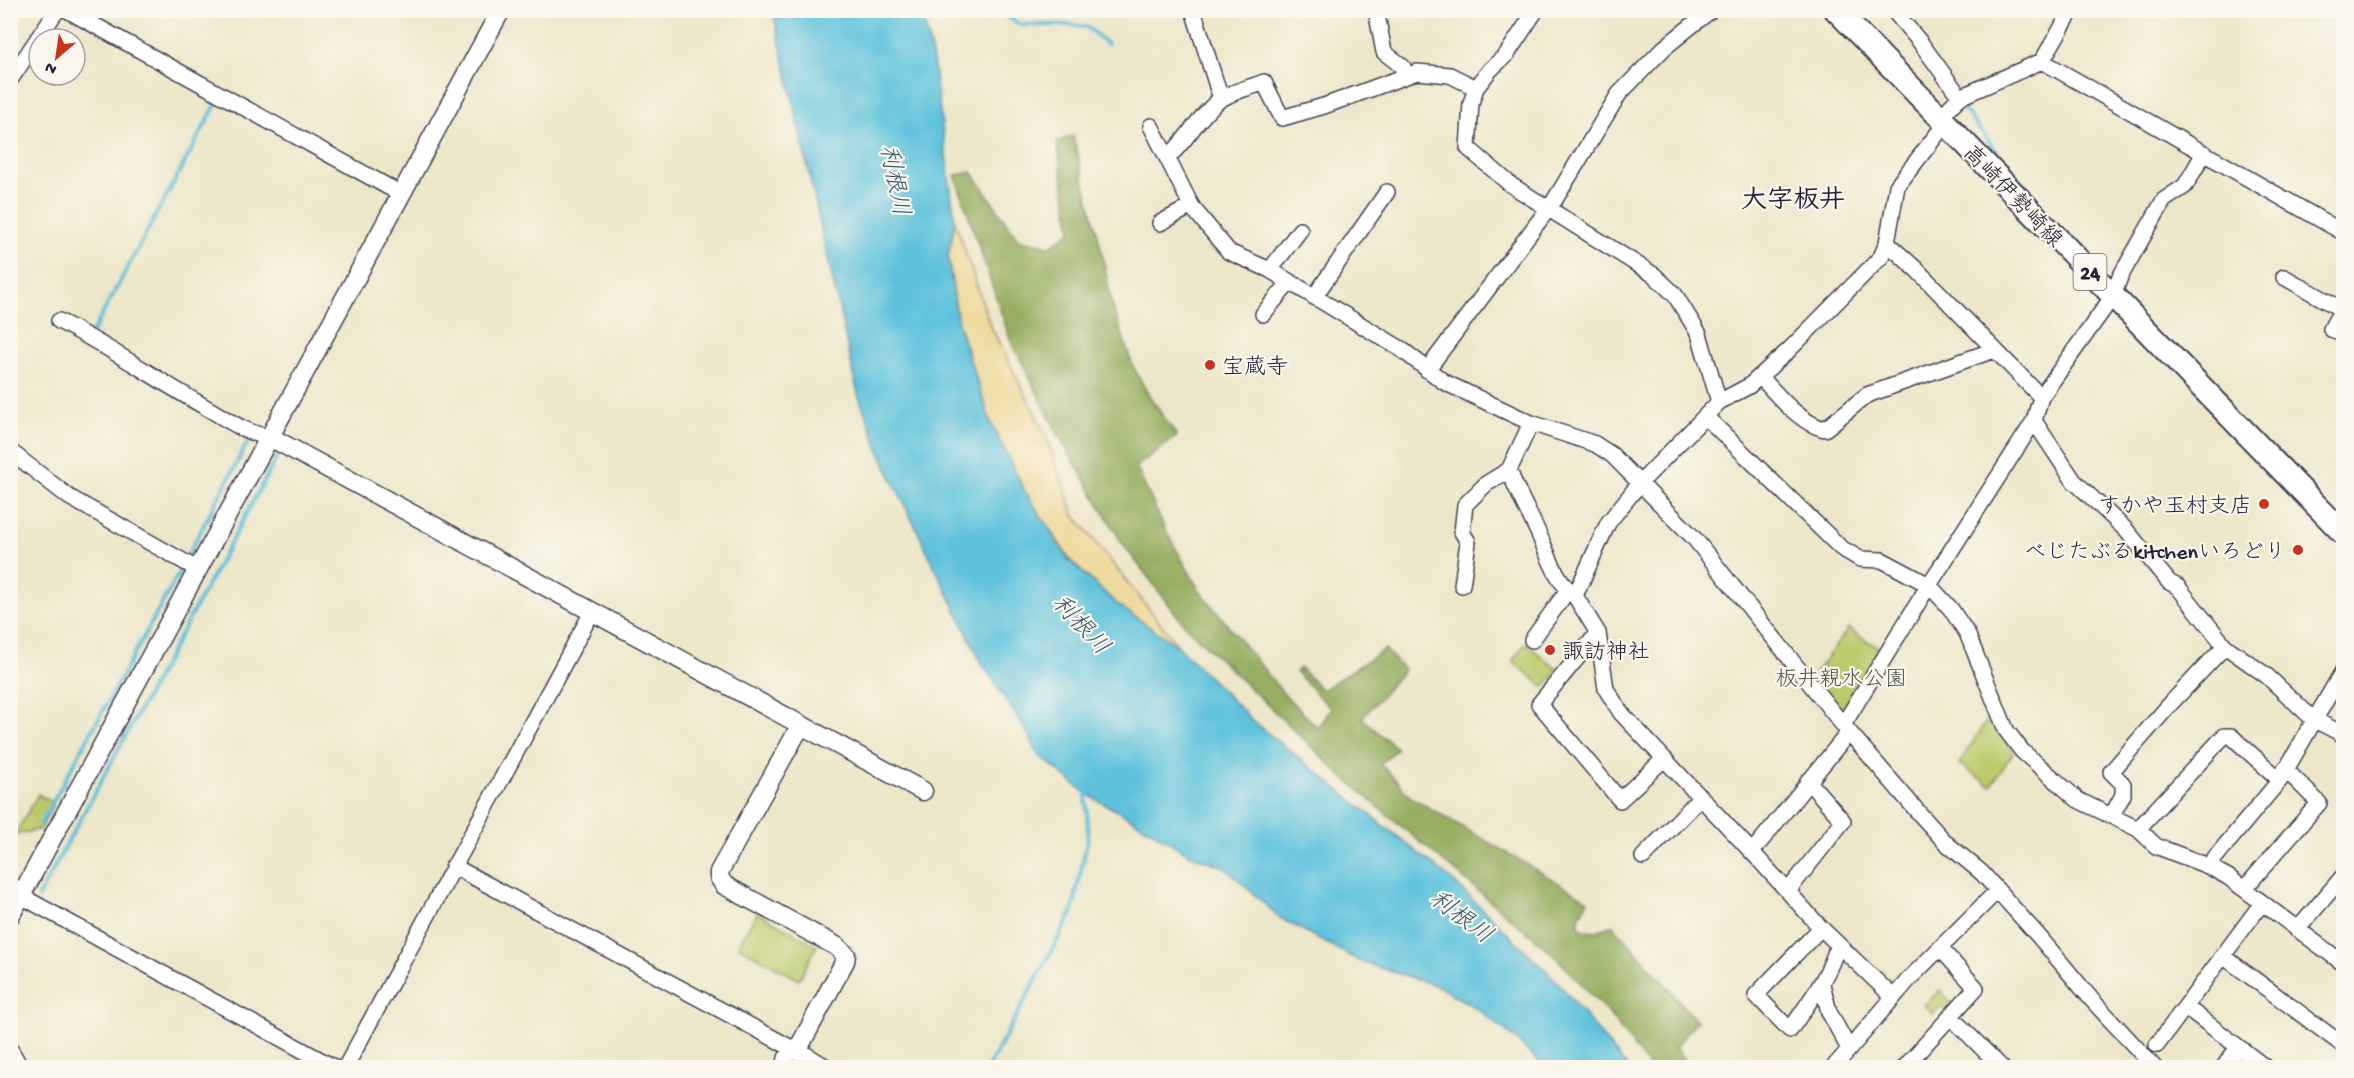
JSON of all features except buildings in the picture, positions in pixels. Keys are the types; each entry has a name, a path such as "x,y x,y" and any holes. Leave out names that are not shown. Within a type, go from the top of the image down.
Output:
{"main road":[{"name":"高崎伊勢崎線","path":"1836,10 2343,534"}],"street":[{"path":"10,80 57,10"},
{"path":"67,10 401,194"},
{"path":"10,916 15,892 48,845 501,10"},
{"path":"1193,10 1221,99"},
{"path":"1376,10 1384,52 1403,68 1403,75"},
{"path":"1536,10 1507,54 1476,88 1471,103 1468,148 1510,185 1654,275 1675,295 1698,334 1719,402"},
{"path":"1427,370 1548,209 1618,94 1664,48 1711,10"},
{"path":"1893,10 1920,42 1960,97"},
{"path":"1532,640 1572,593 1608,523 1640,483 1719,402 1749,386 1881,257 1887,243 1898,186 1960,97 2042,61 2072,10"},
{"path":"2042,61 2343,233"},
{"path":"1167,158 1177,150 1195,125 1221,99 1264,82 1282,118 1324,106 1403,75 1417,72 1449,75 1476,88"},
{"path":"1151,126 1191,206 1229,252 1270,270 1401,349 1444,382 1531,423 1595,444 1612,455 1694,538 1846,729 1919,813 1946,843 1982,873 2092,1000 2155,1068"},
{"path":"1752,852 1846,729 1929,585 2034,421 2041,397 2113,296 2120,277 2164,200 2185,186 2204,153"},
{"path":"1314,297 1386,192"},
{"path":"1160,223 1191,206"},
{"path":"1270,270 1300,230"},
{"path":"1887,243 1917,270 2041,397"},
{"path":"2284,277 2342,307 2331,329 2343,335"},
{"path":"1263,314 1290,282"},
{"path":"59,321 95,339 160,382 253,434 270,437 923,791"},
{"path":"1760,376 1791,408 1817,427 1825,429 1867,395 1994,350"},
{"path":"1706,417 1840,548 1860,559 1882,560 1929,585 1950,608 1967,633 2006,730 2022,751 2078,800 2138,829 2156,846 2208,866 2244,889 2343,964"},
{"path":"2034,421 2073,481 2126,530 2169,582 2178,587 2225,646 2267,676 2313,719 2343,735"},
{"path":"1462,585 1468,542 1462,532 1465,505 1486,484 1509,470 1531,423"},
{"path":"10,451 69,497 197,569"},
{"path":"1509,470 1519,496 1563,585 1572,593 1598,633 1606,689 1621,713 1821,928 1893,997"},
{"path":"345,1068 592,612"},
{"path":"1598,633 1539,704 1620,800 1664,759"},
{"path":"2112,815 2123,795 2122,784 2111,772 2225,646"},
{"path":"2208,866 2283,774 2343,669"},
{"path":"784,1068 786,1058 794,1051 845,961 846,955 836,946 724,885 719,877 801,725"},
{"path":"2138,829 2224,736 2231,736 2319,803 2244,889"},
{"path":"1788,891 1843,821 1808,781"},
{"path":"1643,856 1701,797"},
{"path":"453,866 825,1068"},
{"path":"2298,930 2343,875"},
{"path":"1833,1068 1893,997 1997,891"},
{"path":"15,892 335,1068"},
{"path":"2157,1045 2262,903"},
{"path":"1821,928 1756,994 1790,1030 1822,984 1832,964 1838,944"},
{"path":"1904,1068 1976,988 1940,948"},
{"path":"2223,956 2343,1046"},
{"path":"1822,984 1829,1012 1849,1049"},
{"path":"2186,1007 2266,1068"},
{"path":"1950,1016 2002,1068"},
{"path":"2223,1068 2238,1047"},
{"path":"10,1052 19,1068"}],"green space":[{"path":"1073,136 1101,248 1112,304 1132,364 1148,394 1177,436 1136,467 1166,531 1200,591 1283,693 1318,728 1331,709 1296,672 1300,668 1322,690 1385,649 1404,670 1362,718 1397,749 1380,764 1409,796 1588,900 1579,918 1579,926 1591,931 1613,925 1697,1021 1675,1048 1691,1067 1649,1067 1610,1015 1552,953 1343,777 1186,627 1122,543 1060,438 1010,339 955,175 972,172 1018,239 1050,246 1071,231 1057,142"},
{"name":"板井親水公園","path":"1848,629 1884,651 1846,713 1841,712 1811,679"},
{"path":"1526,643 1558,670 1544,687 1512,661"},
{"path":"1992,712 2013,753 1991,786 1959,764"},
{"path":"38,794 54,803 41,829 15,835"},
{"path":"757,912 817,946 799,980 738,946"},
{"path":"1940,990 1953,1005 1947,1011 1942,1006 1933,1014 1924,1005"}],"sand":[{"path":"955,221 990,325 1045,433 1074,515 1179,647 1118,605 1070,560 1026,493 991,423 958,324 948,256"}],"water":[{"name":"利根川","path":"773,11 922,11 933,60 955,221 948,256 958,324 991,423 1026,493 1069,560 1118,605 1179,647 1254,722 1451,879 1556,980 1627,1067 1544,1067 1511,1035 1476,1008 1438,986 1361,962 1280,918 1224,867 1189,854 1086,794 1038,754 1026,730 982,664 883,460 858,394"}],"waterway":[{"path":"996,10 1021,25 1087,27 1107,44"},
{"path":"91,335 218,101 216,100"},
{"path":"1962,107 2029,193"},
{"path":"188,555 250,438 247,436"},
{"path":"38,897 277,457"},
{"path":"40,825 180,571"},
{"path":"988,1068 1072,913 1088,837 1086,792"}],"place":[{"name":"宝蔵寺","path":"1210,365"},
{"name":"すかや玉村支店","path":"2264,504"},
{"name":"べじたぶるkitchenいろどり","path":"2298,550"},
{"name":"諏訪神社","path":"1550,650"}],"district":[{"name":"大字板井","path":"1793,198"}]}
